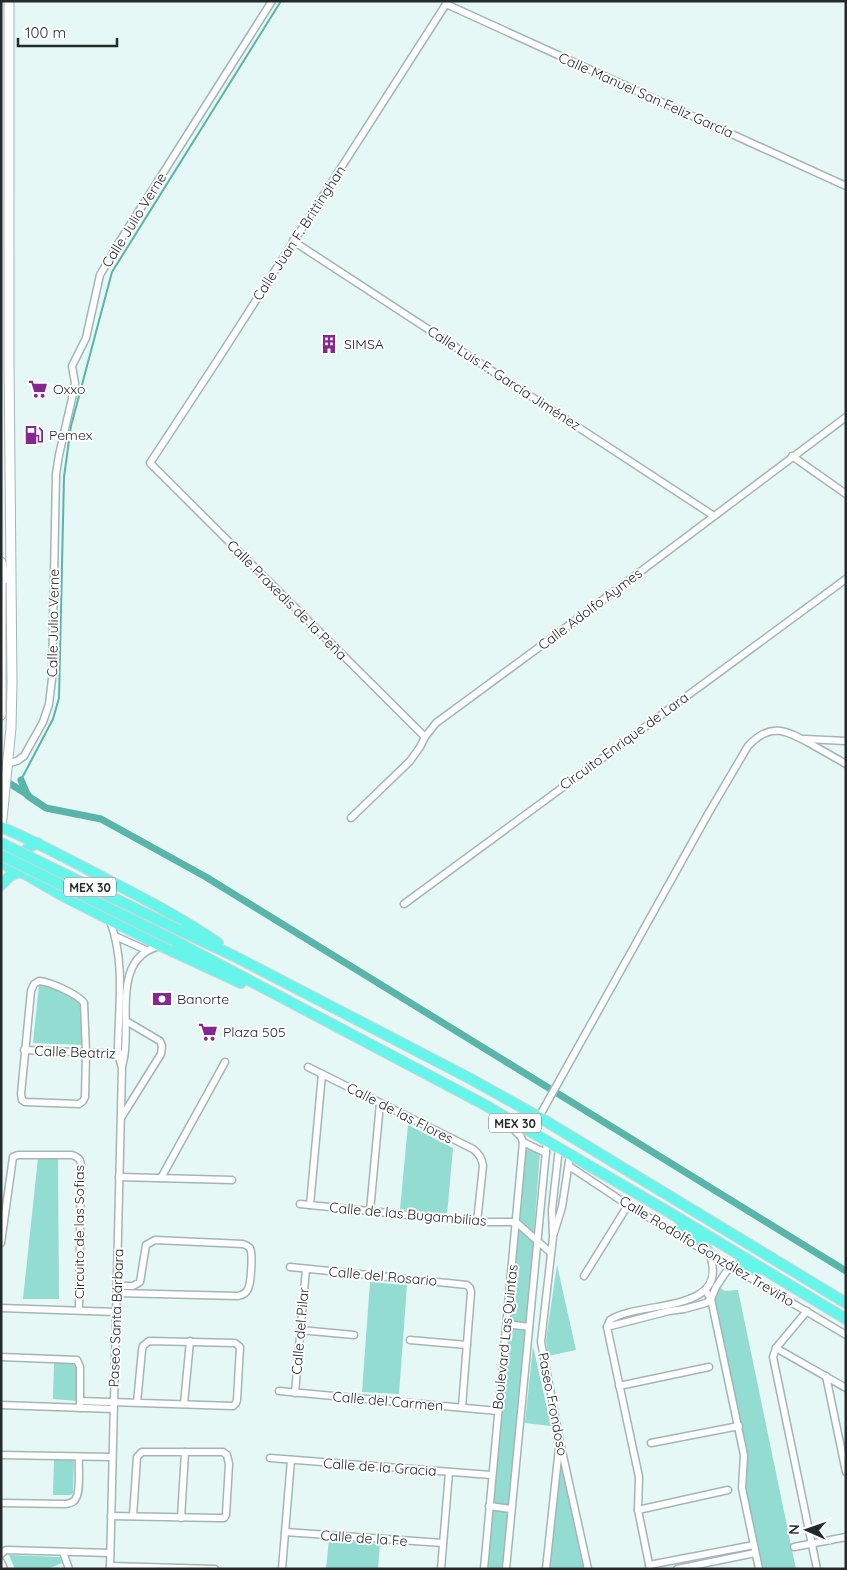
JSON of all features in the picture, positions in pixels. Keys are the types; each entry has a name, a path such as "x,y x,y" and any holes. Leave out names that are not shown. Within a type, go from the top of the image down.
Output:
{"main road":[{"path":"10,1 10,196 6,227 12,683 8,766 1,828 38,843 175,916 199,930 234,956"},
{"path":"1,147 5,152 6,189 10,196"},
{"path":"1,474 5,480 11,532"},
{"path":"1,562 5,595 12,605"},
{"path":"1,575 1,715"},
{"name":"MEX 30","path":"1,843 234,956 461,1074 539,1117 846,1303"},
{"path":"22,873 22,855 26,849 38,843"},
{"name":"MEX 30","path":"1,854 175,941 499,1114 672,1214 846,1319"},
{"path":"1,864 22,873 161,946 229,978 286,1000"},
{"path":"1,885 10,876 22,873"},
{"path":"672,1214 678,1223 704,1245 709,1253"},
{"path":"731,1267 738,1265 768,1273"}],"street":[{"name":"Calle Julio Verne","path":"8,766 24,756 43,722 51,694 56,474 75,384 72,366 86,338 100,275 272,1"},
{"name":"Calle Manuel San Feliz García","path":"447,3 846,186"},
{"name":"Calle Juan F. Brittinghan","path":"150,463 447,3"},
{"name":"Calle Luis F. García Jiménez","path":"293,241 714,516"},
{"name":"Calle Adolfo Aymes","path":"351,818 410,761 425,736 436,723 572,623 792,456 846,418"},
{"path":"792,456 846,494"},
{"name":"Calle Praxedis de la Peña","path":"150,463 425,736"},
{"name":"Circuito Enrique de Lara","path":"404,904 846,579"},
{"path":"12,668 2,676 12,683"},
{"path":"539,1117 748,746 756,737 767,732 780,730 792,734 845,762"},
{"path":"801,739 846,741"},
{"name":"Paseo Santa Bárbara","path":"110,919 116,936 120,968 118,1054 122,1068"},
{"path":"116,936 146,950 161,946"},
{"name":"Paseo Santa Bárbara","path":"110,1568 122,1068 126,1054 127,987 130,971 134,963 146,950"},
{"path":"38,981 45,982 80,998 84,1003 86,1053 86,1097 83,1101 79,1104 25,1102 21,1098 24,1050 31,991 34,984 38,981"},
{"path":"121,1119 161,1054 162,1046 160,1041 126,1020"},
{"name":"Calle Beatriz","path":"24,1050 126,1054"},
{"path":"161,1178 225,1062"},
{"name":"Calle de las Flores","path":"308,1067 479,1154 483,1166 477,1222"},
{"path":"310,1205 322,1074"},
{"path":"370,1211 380,1103"},
{"path":"499,1114 521,1136 523,1142 546,1153"},
{"name":"Boulevard Las Quintas","path":"484,1569 491,1475 523,1142"},
{"name":"Boulevard Las Quintas","path":"506,1569 547,1142"},
{"name":"Paseo Frondoso","path":"559,1148 553,1196 553,1237 541,1342 560,1442 588,1569"},
{"name":"Circuito de las Sofias","path":"1,1243 13,1157 18,1155 72,1155 78,1157 81,1160 82,1168 79,1310"},
{"name":"Paseo Frondoso","path":"553,1237 560,1217 570,1155"},
{"name":"Calle Rodolfo González Treviño","path":"568,1166 628,1205 846,1335"},
{"path":"119,1177 232,1180"},
{"path":"555,1180 566,1180"},
{"path":"553,1196 564,1197"},
{"name":"Calle de las Bugambilias","path":"300,1204 477,1222 516,1222"},
{"path":"584,1276 628,1205"},
{"path":"516,1222 551,1253"},
{"path":"155,1240 243,1244 251,1250 252,1258 248,1289 244,1294 238,1296 117,1290 140,1282 146,1245 155,1240"},
{"path":"709,1253 714,1268 706,1291 692,1299 623,1314 610,1320 607,1327 639,1477 638,1510 649,1567 754,1545"},
{"name":"Calle del Rosario","path":"290,1267 467,1284 471,1292 468,1345"},
{"path":"607,1327 669,1311 700,1306 712,1299 726,1272 731,1267"},
{"name":"Calle del Pilar","path":"295,1392 306,1269"},
{"path":"706,1291 712,1299 739,1426 744,1455 742,1488 759,1569"},
{"name":"Circuito de las Sofias","path":"1,1308 116,1312"},
{"path":"807,1310 776,1348 773,1357 818,1569"},
{"path":"507,1324 529,1327"},
{"path":"300,1330 354,1335"},
{"path":"1,1405 80,1404 113,1406 137,1403 233,1406 237,1400 240,1347 235,1343 152,1340 145,1342 142,1350 137,1403"},
{"path":"410,1340 468,1345 462,1407"},
{"path":"184,1404 190,1341"},
{"path":"776,1348 846,1388"},
{"path":"1,1357 77,1360 80,1367 80,1404"},
{"path":"619,1386 709,1367"},
{"path":"826,1376 846,1472"},
{"name":"Calle del Carmen","path":"279,1391 498,1411"},
{"path":"651,1443 739,1426"},
{"path":"546,1569 560,1442"},
{"path":"111,1516 224,1518 226,1515 229,1464 227,1455 223,1452 142,1452 139,1454 133,1516"},
{"path":"181,1518 185,1452"},
{"path":"1,1455 112,1457"},
{"path":"1,1503 66,1504 74,1501 77,1497 79,1457"},
{"name":"Calle de la Gracia","path":"270,1458 491,1475"},
{"path":"282,1569 291,1460"},
{"path":"441,1569 449,1472"},
{"path":"638,1510 728,1490"},
{"path":"490,1506 511,1509"},
{"name":"Calle de la Fe","path":"285,1532 443,1543"},
{"path":"794,1547 846,1537"},
{"path":"1,1554 6,1550 110,1553"},
{"path":"63,1552 67,1568"},
{"path":"677,1569 705,1566 755,1553"},
{"path":"703,1555 705,1566"},
{"path":"1,1562 4,1569"},
{"path":"110,1568 215,1569"}],"shaded area":[{"path":"45,984 76,1000 81,1005 81,1045 33,1043 39,985"},
{"path":"408,1125 453,1148 447,1215 400,1209"},
{"path":"525,1146 540,1152 527,1325 504,1569 486,1569"},
{"path":"38,1158 58,1158 59,1299 23,1299"},
{"path":"557,1265 576,1350 548,1356 546,1340"},
{"path":"370,1282 407,1285 399,1394 362,1392"},
{"path":"719,1287 725,1291 738,1290 796,1569 760,1569 744,1487 746,1454 713,1299"},
{"path":"533,1346 551,1426 525,1423"},
{"path":"54,1362 74,1363 76,1365 78,1401 53,1399"},
{"path":"54,1458 74,1459 73,1493 71,1495 53,1495"},
{"path":"561,1464 585,1569 550,1569"},
{"path":"329,1539 380,1544 378,1569 326,1569"},
{"path":"9,1555 60,1557 62,1563 48,1569 15,1569"}],"waterway":[{"path":"21,780 53,719 59,698 64,477 71,426 112,272 281,1"},
{"path":"1,778 28,795"},
{"path":"21,780 28,796 46,808 101,819 206,877 846,1271"}],"place":[{"name":"SIMSA","path":"329,344"},
{"name":"Oxxo","path":"38,389"},
{"name":"Pemex","path":"34,435"},
{"name":"Banorte","path":"162,999"},
{"name":"Plaza 505","path":"208,1032"}]}
